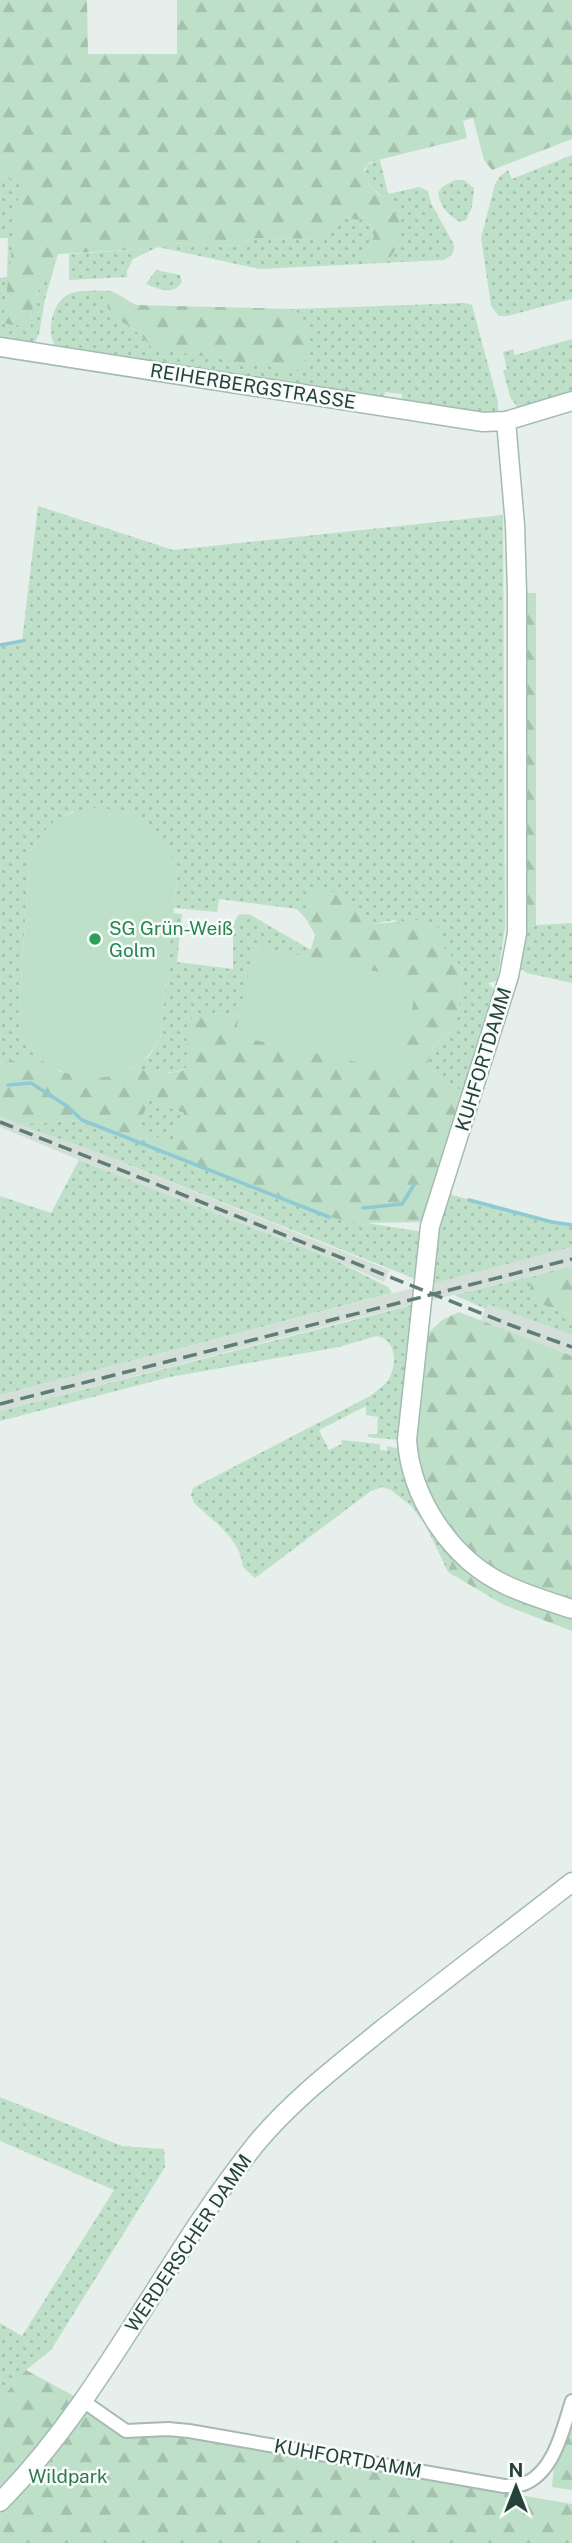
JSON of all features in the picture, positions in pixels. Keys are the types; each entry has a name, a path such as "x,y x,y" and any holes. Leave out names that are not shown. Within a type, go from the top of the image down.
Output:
{"street":[{"name":"REIHERBERGSTRASSE","path":"0,348 483,422 506,421 572,401"},
{"name":"KUHFORTDAMM","path":"506,421 515,525 517,592 517,933 509,976 430,1226 409,1412 408,1448 428,1511 443,1532 470,1560 505,1585 572,1609"},
{"name":"WERDERSCHER DAMM","path":"0,2502 27,2475 83,2400 209,2205 257,2143 308,2089 572,1882"},
{"name":"KUHFORTDAMM","path":"83,2400 126,2431 189,2431 504,2486 523,2484 536,2478 556,2447 572,2401"}],"shaded area":[{"path":"0,1116 389,1270 384,1282 0,1127"},
{"path":"572,1247 572,1266 357,1318 0,1411 0,1395"},
{"path":"487,1303 572,1335 572,1356 480,1322"}],"green space":[{"path":"0,0 87,0 88,54 177,54 177,0 572,0 572,139 492,170 484,160 473,118 463,121 467,138 370,162 364,169 364,178 393,208 400,228 400,237 393,253 381,262 374,263 365,259 364,254 374,237 369,219 356,220 338,214 323,239 251,238 238,246 167,243 146,249 58,254 34,299 30,328 3,323 20,181 0,176"},
{"path":"572,155 572,299 499,316 491,306 481,238 495,184 508,170 512,179"},
{"path":"380,160 388,194 419,187 428,191 431,203 454,245 448,258 260,269 158,247 133,259 127,277 69,280 69,254 146,249 167,243 238,246 251,238 323,239 338,214 356,220 369,219 374,237 364,254 369,262 399,220 391,206 363,178 368,165"},
{"path":"0,176 20,181 30,328 34,299 58,254 45,299 39,334 34,344 0,340 0,278 7,277 8,238 0,238"},
{"path":"455,180 464,180 474,188 472,207 466,220 460,222 445,210 438,193 442,187"},
{"path":"156,270 180,275 182,282 170,290 146,284"},
{"path":"111,291 121,296 111,297 107,306 110,317 134,329 152,348 303,319 294,309 465,303 472,305 498,402 498,411 480,415 402,403 402,394 385,392 383,400 58,349 51,335 51,327 59,302 65,296 76,292"},
{"path":"121,296 136,305 294,309 303,319 311,352 298,371 152,348 134,329 110,317 107,306 111,297"},
{"path":"572,339 572,397 520,411 510,397 503,370 507,369 503,352 513,349 515,355"},
{"path":"38,506 173,550 503,515 505,928 497,981 488,983 498,993 470,1094 446,1082 428,1062 434,1045 450,1032 458,1015 462,967 395,920 372,924 357,912 306,899 306,919 297,909 219,899 217,912 174,908 178,870 73,811 48,828 30,853 18,1022 25,1041 36,1056 0,1063 0,645 22,641"},
{"path":"520,593 536,593 536,925 522,926"},
{"path":"90,808 122,811 146,822 164,841 178,870 160,1039 135,1067 123,1073 97,1078 70,1074 46,1064 30,1049 18,1022 30,853 41,835 54,822 61,817"},
{"path":"318,888 337,893 372,924 419,920 438,927 444,948 462,967 458,1015 450,1032 434,1045 428,1062 446,1082 470,1094 426,1222 357,1223 329,1217 82,1120 18,1124 0,1116 0,1063 36,1056 61,1072 115,1075 134,1068 169,1073 181,1071 189,1066 186,1032 193,1016 210,1013 240,1015 235,1036 418,981 305,957 311,949 315,935 306,919 306,899","holes":["149,1100 184,1113 173,1143 137,1130"]},
{"path":"173,913 182,914 177,962 233,969 233,927 238,915 249,914 311,950 305,957 255,946 240,1015 210,1013 188,1052 189,1066 169,1073 134,1068 150,1055 160,1039"},
{"path":"572,923 572,983 527,973 520,968 522,926"},
{"path":"254,946 418,980 399,1071 235,1036"},
{"path":"149,1099 184,1113 173,1144 137,1130"},
{"path":"82,1120 329,1217 423,1232 418,1280 86,1148 18,1124"},
{"path":"79,1160 335,1260 388,1287 392,1293 0,1395 0,1196 51,1213"},
{"path":"445,1193 572,1225 572,1247 431,1284 435,1227"},
{"path":"572,1266 572,1316 539,1303 530,1292 531,1281 540,1274"},
{"path":"540,1274 531,1281 539,1303 572,1316 572,1335 488,1304 486,1309 454,1295"},
{"path":"416,1304 399,1440 368,1437 368,1434 377,1434 378,1417 366,1415 366,1406 319,1430 329,1450 342,1444 341,1440 380,1444 380,1450 387,1451 387,1446 400,1449 455,1554 448,1572 425,1524 411,1506 391,1490 382,1487 371,1491 255,1578 243,1567 237,1547 231,1539 194,1503 191,1495 193,1488 370,1396 390,1377 394,1364 391,1346 383,1338 376,1336 339,1347 170,1377 0,1421 0,1411"},
{"path":"459,1312 572,1356 572,1631 504,1605 448,1572 459,1543 440,1519 419,1475 414,1424 425,1336 442,1320"},
{"path":"0,2097 122,2146 164,2149 165,2167 51,2350 26,2370 0,2400 0,2323 22,2336 114,2190 0,2141"},
{"name":"Wildpark","path":"26,2370 83,2401 110,2422 143,2431 572,2504 572,2543 0,2543 0,2400"},
{"path":"572,2402 572,2490 552,2487 554,2465"}],"waterway":[{"path":"0,645 22,641"},
{"path":"8,1085 31,1083 67,1106 82,1120 329,1217"},
{"path":"363,1208 402,1204 414,1185"},
{"path":"469,1200 572,1225"}],"railway":[{"path":"0,1122 572,1347"},
{"path":"0,1404 572,1259"}],"place":[{"name":"SG Grün-Weiß Golm","path":"95,939"}]}
